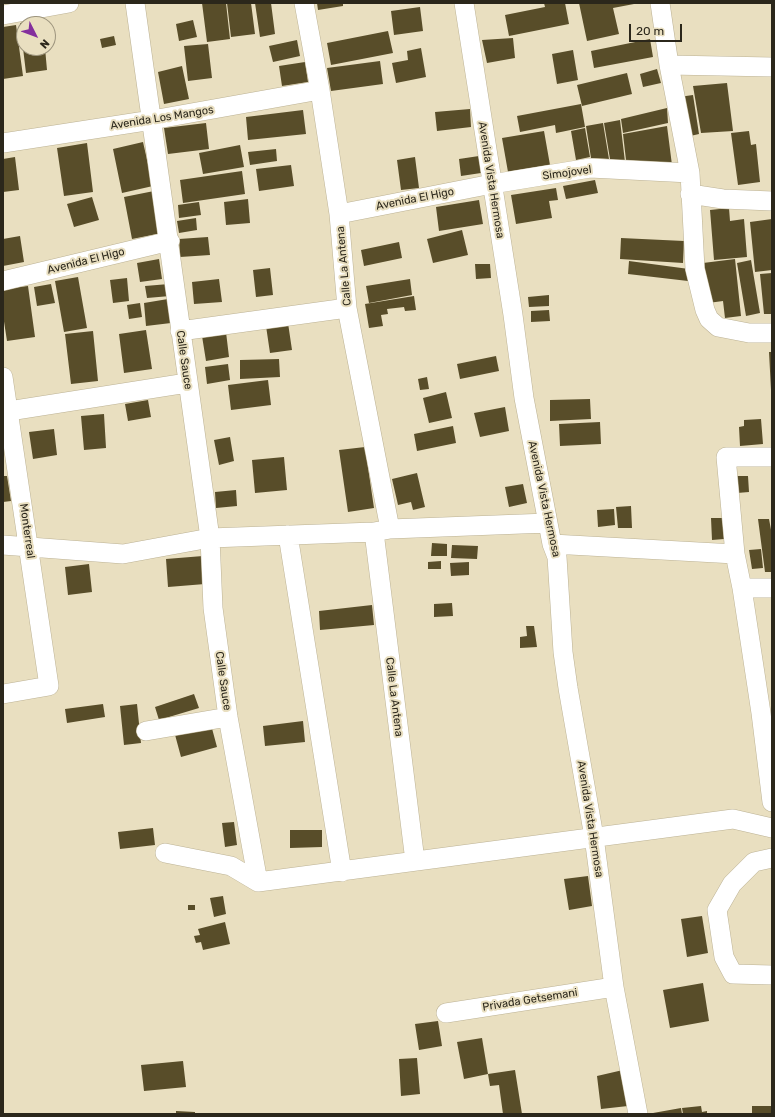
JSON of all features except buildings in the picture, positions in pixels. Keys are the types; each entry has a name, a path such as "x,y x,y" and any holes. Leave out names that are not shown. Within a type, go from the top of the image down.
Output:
{"street":[{"path":"3,15 69,3"},
{"name":"Calle Sauce","path":"135,3 170,241 187,383 210,538 213,608 228,717 258,882"},
{"name":"Calle La Antena","path":"304,3 320,90 339,214 347,308 382,531 415,861"},
{"name":"Avenida Vista Hermosa","path":"464,3 513,316 524,398 552,544 557,558 563,652 568,688 594,837 614,987 638,1114"},
{"path":"660,3 669,65 690,173 695,269 700,292 709,319 718,327 749,333 772,333"},
{"path":"669,65 772,67"},
{"name":"Avenida Los Mangos","path":"3,143 152,120 320,90"},
{"name":"Simojovel","path":"492,184 590,168 690,173"},
{"name":"Avenida El Higo","path":"339,214 492,184"},
{"path":"690,194 723,199 772,201"},
{"name":"Avenida El Higo","path":"3,281 170,241"},
{"path":"180,331 347,308"},
{"name":"Monterreal","path":"3,377 49,686 3,694"},
{"path":"9,411 187,383"},
{"path":"772,457 726,457 735,554 767,714 772,802"},
{"path":"3,545 123,554 210,538 548,524"},
{"path":"288,535 342,872"},
{"path":"552,544 735,554"},
{"path":"742,588 772,588"},
{"path":"146,731 228,717"},
{"path":"165,853 231,866 258,882 733,819 772,828"},
{"path":"772,858 754,862 732,884 717,910 724,957 733,974 772,975"},
{"name":"Privada Getsemani","path":"446,1013 614,987"}]}
